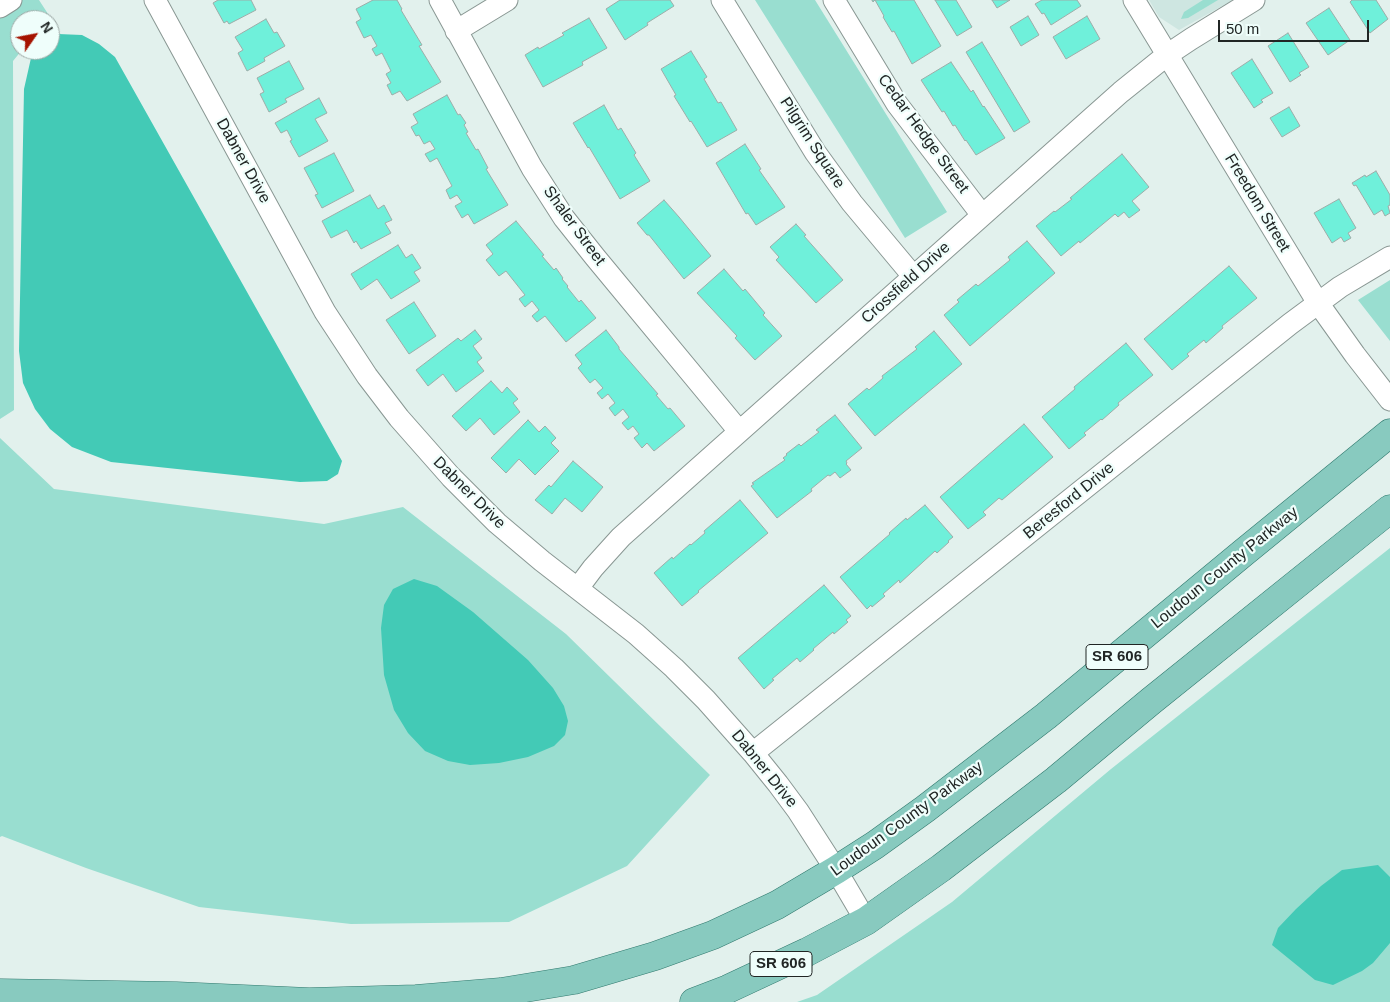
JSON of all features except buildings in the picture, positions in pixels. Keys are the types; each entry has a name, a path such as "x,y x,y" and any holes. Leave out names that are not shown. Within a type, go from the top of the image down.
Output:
{"main road":[{"name":"Loudoun County Parkway","path":"0,993 176,996 309,1002 416,999 502,992 574,980 655,956 713,935 777,905 836,870 925,809 1046,716 1390,433"},
{"name":"SR 606","path":"694,1002 728,989 807,952 866,920 941,868 1056,780 1390,509"}],"street":[{"path":"0,7 11,0"},
{"name":"Dabner Drive","path":"155,0 325,312 367,376 399,418 451,477 497,523 542,561 636,634 706,700 754,753 798,811 866,920"},
{"name":"Shaler Street","path":"440,0 532,168 564,218 739,431"},
{"path":"456,31 507,0"},
{"name":"Pilgrim Square","path":"722,0 815,152 852,203 913,276"},
{"name":"Cedar Hedge Street","path":"834,0 897,104 982,216"},
{"name":"Freedom Street","path":"1134,0 1318,303 1390,400"},
{"name":"Crossfield Drive","path":"578,588 621,536 1121,92 1167,55 1254,0"},
{"name":"Beresford Drive","path":"754,753 1318,303 1340,287 1390,257"}],"shaded area":[{"path":"0,0 39,0 45,10 10,10 10,60 14,60 14,410 0,419"},
{"path":"755,0 815,0 947,212 905,238"},
{"path":"1149,0 1233,0 1179,30 1159,17"},
{"path":"1203,0 1218,0 1188,18 1181,19 1184,12"},
{"path":"60,34 82,35 99,44 115,57 342,461 338,474 327,481 300,482 111,462 72,447 50,429 35,409 23,383 19,351 24,89 31,60 60,60"},
{"path":"1390,280 1390,341 1358,300"},
{"path":"0,438 54,489 324,524 403,507 566,634 710,775 627,866 509,922 351,924 199,907 86,868 2,836 0,837"},
{"path":"1390,548 1390,1002 797,1002 817,995 952,902 1111,769"},
{"path":"414,579 437,586 473,612 528,660 553,688 564,706 568,721 565,735 554,746 528,757 499,763 470,765 448,761 425,751 408,733 394,710 384,675 381,628 384,605 393,589"},
{"path":"1378,865 1390,877 1390,943 1373,963 1362,971 1333,985 1315,980 1272,945 1278,928 1321,886 1342,870"}]}
